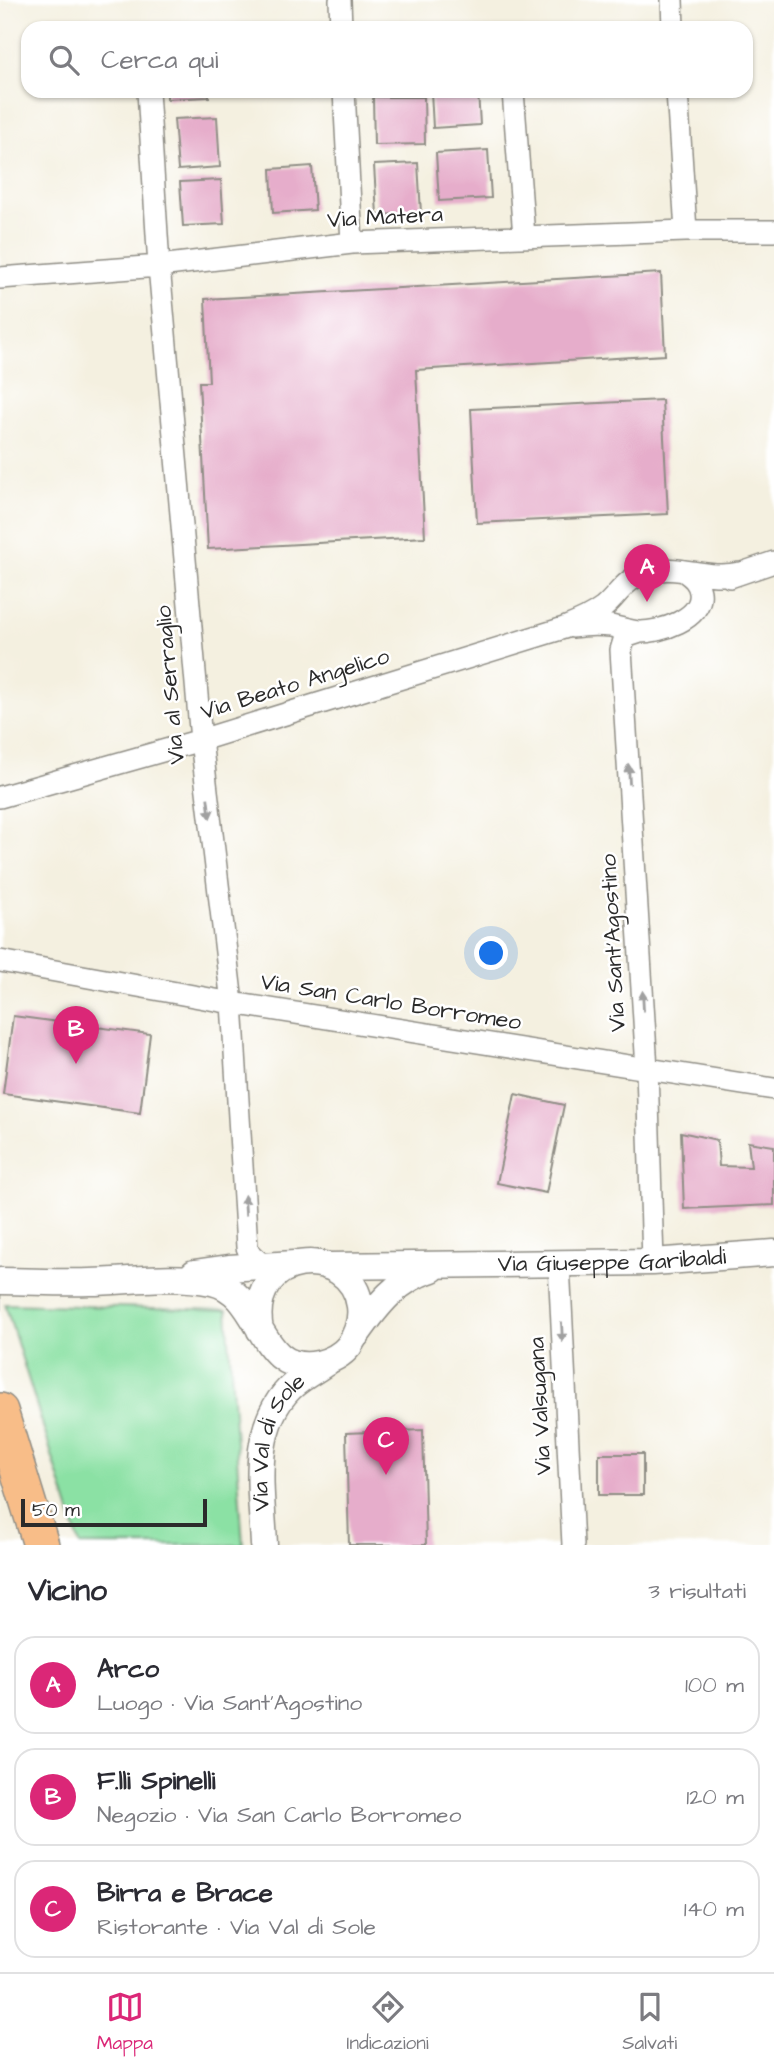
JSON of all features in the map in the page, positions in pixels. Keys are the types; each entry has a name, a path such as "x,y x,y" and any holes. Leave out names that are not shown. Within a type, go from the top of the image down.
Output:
{"highway":[{"path":"0,1411 41,1545"}],"street":[{"path":"340,0 341,21"},
{"path":"672,0 673,21"},
{"name":"Via al Serraglio","path":"148,98 159,267 201,740 232,1003 247,1247 250,1254 264,1266"},
{"path":"344,98 352,243"},
{"path":"514,98 524,237"},
{"path":"677,98 686,231"},
{"name":"Via Matera","path":"0,278 159,267 352,243 686,231 774,231"},
{"path":"700,597 711,585 774,562"},
{"path":"684,571 693,577 699,587 700,597 697,608 681,622 650,631 635,631 621,625 616,618 614,601 616,593 630,579 652,570 670,569 721,576 740,573"},
{"name":"Via Beato Angelico","path":"0,797 201,740 564,628 580,622 602,608 616,593"},
{"name":"Via Beato Angelico","path":"564,628 595,625 635,631"},
{"name":"Via Sant'Agostino","path":"635,631 625,637 621,650 647,1069 653,1262"},
{"name":"Via San Carlo Borromeo","path":"0,961 232,1003 774,1089"},
{"name":"Via Giuseppe Garibaldi","path":"328,1266 653,1262 774,1252"},
{"path":"168,1279 215,1269 311,1262 328,1266 343,1275 354,1288 360,1305 360,1322 354,1338"},
{"name":"Via Valsugana","path":"559,1264 573,1545"},
{"path":"260,1331 257,1314 267,1283 279,1272 294,1265"},
{"path":"1,1289 168,1279 194,1279 215,1283 229,1288 248,1307 268,1345 280,1357 296,1364 313,1365 329,1362 344,1352 391,1291 410,1278 447,1265"},
{"name":"Via Val di Sole","path":"264,1545 261,1458 264,1432 274,1410 289,1389 329,1362"}],"green space":[{"path":"5,1304 227,1310 243,1545 80,1545"}],"building":[{"path":"373,98 424,98 425,144 374,145"},
{"path":"431,98 478,98 480,125 433,128"},
{"path":"217,117 220,167 178,170 174,119"},
{"path":"488,150 491,198 439,201 436,153"},
{"path":"418,163 421,213 377,215 374,165"},
{"path":"312,166 315,210 273,213 271,169"},
{"path":"221,180 224,224 183,226 180,182"},
{"path":"661,273 665,355 416,370 425,537 208,549 199,382 209,382 205,299"},
{"path":"662,400 668,514 477,523 471,409"},
{"path":"13,1016 150,1034 140,1113 3,1094"},
{"path":"515,1094 564,1105 546,1193 497,1183"},
{"path":"681,1132 717,1140 719,1166 751,1167 748,1142 774,1146 774,1205 684,1209"},
{"path":"423,1430 426,1545 349,1545 346,1433"},
{"path":"599,1454 643,1454 643,1495 599,1495"}],"place":[{"name":"Arco","path":"647,602"},
{"name":"F.lli Spinelli","path":"76,1064"},
{"name":"Birra e Brace","path":"386,1475"}]}
